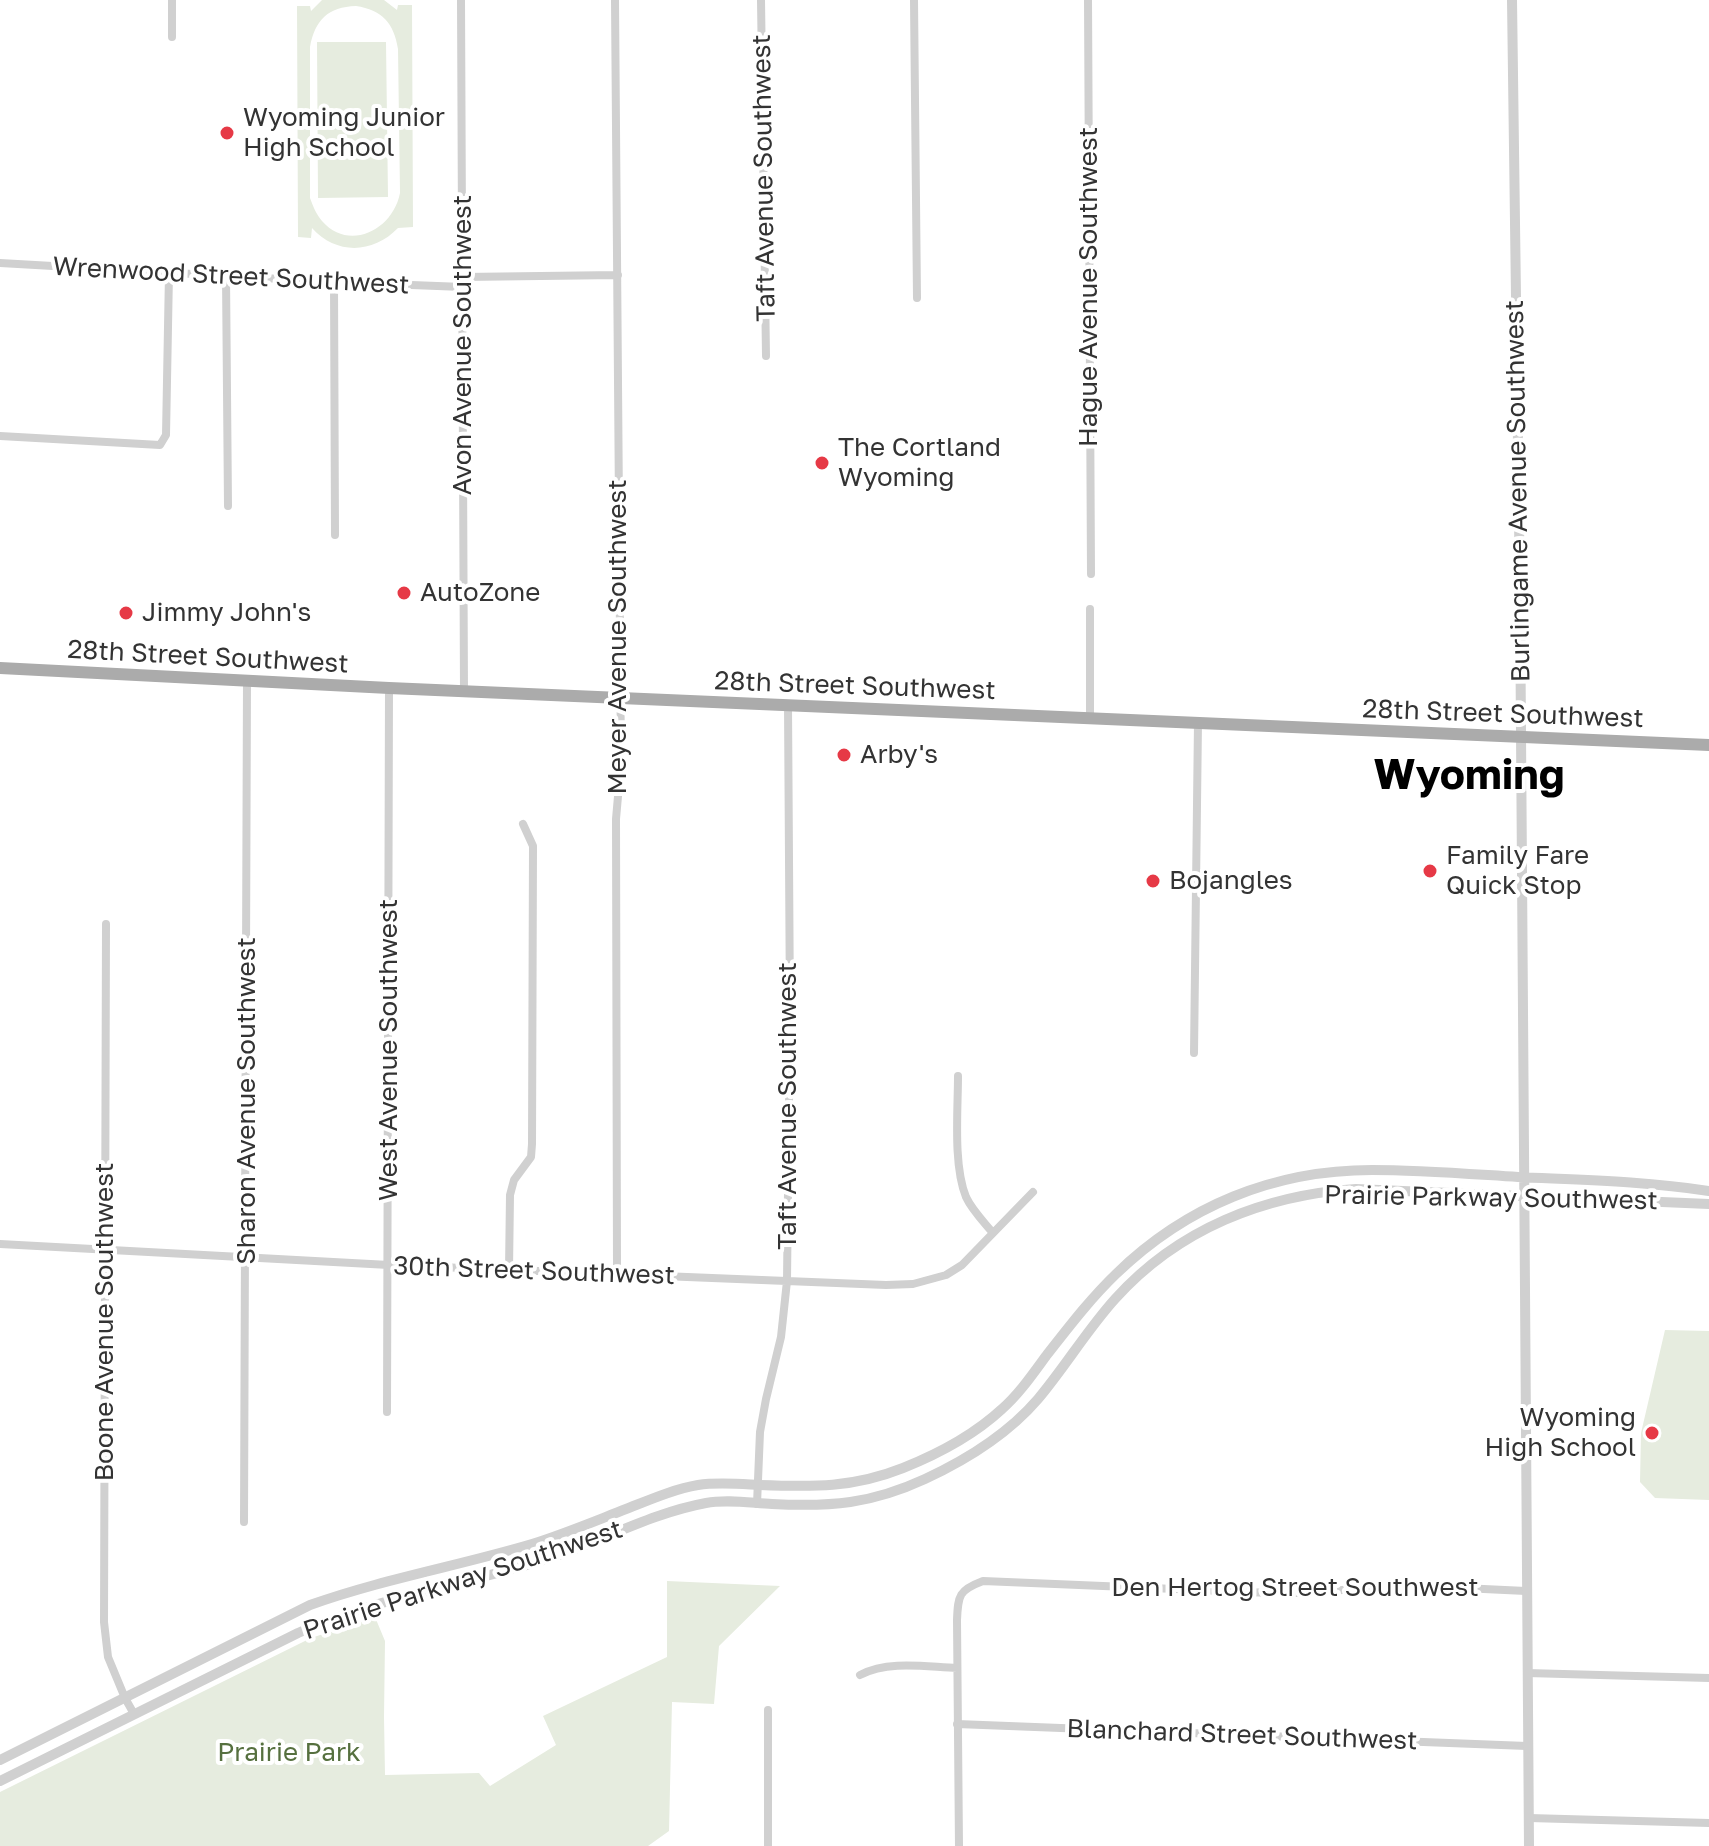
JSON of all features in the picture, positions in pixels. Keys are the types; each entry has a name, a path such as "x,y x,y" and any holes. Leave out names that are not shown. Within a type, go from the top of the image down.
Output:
{"main road":[{"name":"28th Street Southwest","path":"0,668 389,688 1709,745"}],"street":[{"path":"172,0 172,37"},
{"name":"Avon Avenue Southwest","path":"461,0 464,691"},
{"name":"Meyer Avenue Southwest","path":"615,0 621,762 616,819 617,1274"},
{"name":"Taft Avenue Southwest","path":"761,0 766,356"},
{"path":"914,0 917,298"},
{"name":"Hague Avenue Southwest","path":"1088,0 1091,574"},
{"name":"Burlingame Avenue Southwest","path":"1512,0 1529,1846"},
{"name":"Wrenwood Street Southwest","path":"0,263 334,282 463,282 618,275"},
{"path":"0,436 160,445 166,435 169,273"},
{"path":"226,276 228,506"},
{"path":"334,282 335,535"},
{"path":"1090,609 1090,718"},
{"name":"Sharon Avenue Southwest","path":"244,1522 247,680"},
{"name":"West Avenue Southwest","path":"387,1412 389,688"},
{"name":"Taft Avenue Southwest","path":"757,1504 760,1432 781,1337 787,1281 790,1013 788,705"},
{"path":"1194,1053 1198,722"},
{"path":"509,1270 510,1195 514,1180 531,1157 532,1144 533,846 523,824"},
{"name":"Boone Avenue Southwest","path":"106,924 104,1622 108,1657 134,1714"},
{"path":"958,1076 962,1184 975,1212 993,1233"},
{"name":"Prairie Parkway Southwest","path":"0,1760 310,1605 357,1589 530,1544 697,1485 835,1486 879,1477 908,1466 954,1442 1001,1410 1023,1387 1083,1310 1136,1255 1197,1213 1253,1188 1319,1174 1357,1171 1632,1182 1709,1191"},
{"name":"Prairie Parkway Southwest","path":"0,1781 298,1633 365,1606 549,1558 681,1508 710,1502 823,1506 859,1502 926,1479 964,1458 1020,1417 1038,1399 1104,1311 1149,1266 1214,1224 1252,1208 1330,1191 1383,1190 1709,1204"},
{"name":"30th Street Southwest","path":"0,1244 389,1265 886,1285 927,1281 946,1275 962,1265 1033,1192"},
{"path":"954,1442 964,1458"},
{"name":"Den Hertog Street Southwest","path":"957,1668 958,1603 961,1592 983,1581 1271,1593 1399,1585 1526,1591"},
{"path":"860,1675 885,1667 957,1668 959,1846"},
{"path":"1527,1673 1709,1678"},
{"path":"768,1710 768,1846"},
{"name":"Blanchard Street Southwest","path":"957,1724 1527,1746"},
{"path":"1529,1818 1709,1823"}],"green space":[{"path":"322,0 384,0 397,10 398,5 412,5 413,227 398,228 388,237 366,247 343,247 322,237 312,228 311,238 298,237 297,6 310,6 311,11","holes":["356,6 385,19 398,49 400,193 389,217 379,226 357,236 333,230 316,213 310,198 310,47 315,29 324,17 338,9"]},
{"path":"317,42 386,42 388,197 318,198"},
{"path":"1665,1330 1709,1331 1709,1500 1655,1498 1640,1482 1641,1433"},
{"name":"Prairie Park","path":"667,1581 780,1586 719,1646 714,1704 672,1702 669,1831 648,1846 0,1846 0,1792 311,1638 375,1617 385,1641 385,1775 479,1773 490,1786 556,1745 543,1716 667,1657"}],"place":[{"name":"Wyoming Junior High School","path":"227,133"},
{"name":"The Cortland Wyoming","path":"822,463"},
{"name":"AutoZone","path":"404,593"},
{"name":"Jimmy John's","path":"126,613"},
{"name":"Arby's","path":"844,755"},
{"name":"Family Fare Quick Stop","path":"1430,871"},
{"name":"Bojangles","path":"1153,881"},
{"name":"Wyoming High School","path":"1652,1433"}],"district":[{"name":"Wyoming","path":"1469,776"}]}
